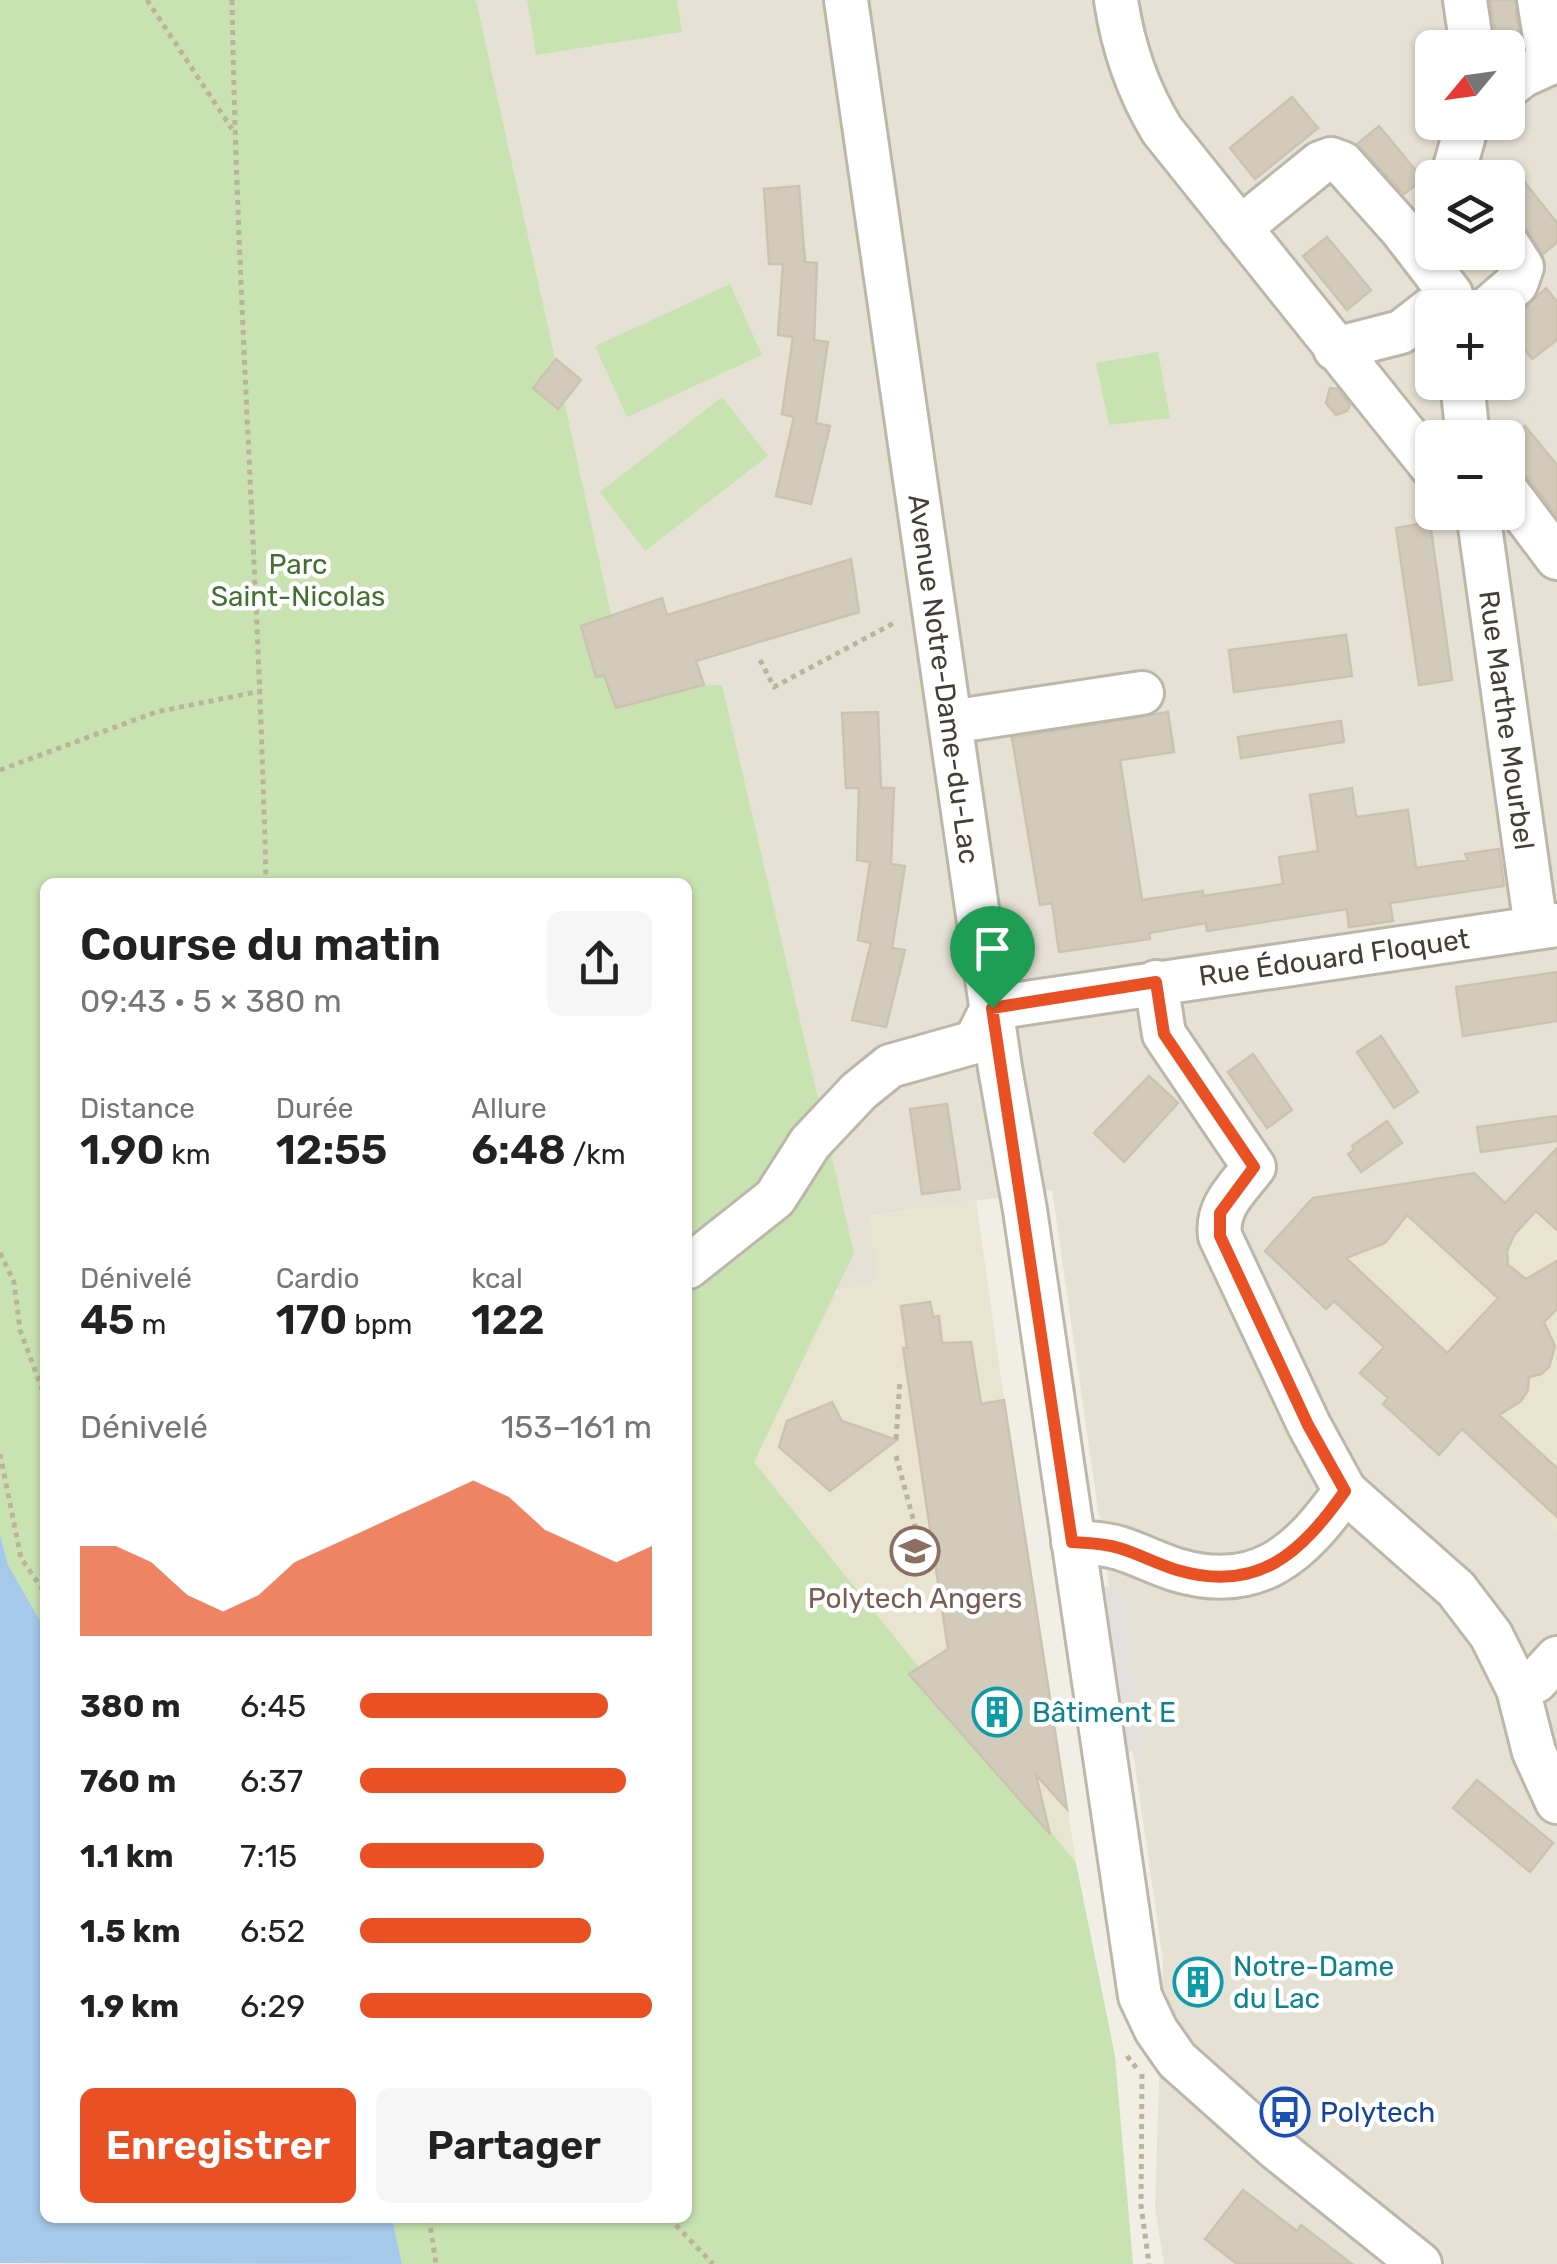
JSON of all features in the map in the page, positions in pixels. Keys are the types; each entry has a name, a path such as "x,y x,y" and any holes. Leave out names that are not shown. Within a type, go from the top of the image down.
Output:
{"street":[{"name":"Avenue Notre-Dame-du-Lac","path":"846,0 1140,1996 1156,2030 1159,2067 1278,2149 1420,2264"},
{"path":"1116,0 1128,58 1162,130 1415,447"},
{"path":"1464,0 1469,30"},
{"path":"1525,78 1553,61 1539,0"},
{"path":"1240,228 1331,158 1342,163 1390,216 1446,290"},
{"path":"1484,290 1516,284 1521,270"},
{"path":"1335,349 1401,332 1415,322"},
{"name":"Rue Marthe Mourbel","path":"1487,530 1546,926"},
{"name":"Rue Marthe Mourbel","path":"1514,530 1557,558"},
{"path":"950,722 1142,693"},
{"name":"Rue Édouard Floquet","path":"992,1008 1546,926"},
{"path":"1156,982 1164,1034 1254,1167 1220,1213 1220,1236 1300,1408 1345,1491 1456,1589 1491,1635 1518,1688 1534,1752 1557,1802"},
{"path":"692,1264 775,1198 810,1143 859,1091 890,1066 975,1042 992,1008"},
{"path":"1072,1542 1115,1546 1180,1571 1230,1578 1268,1568 1299,1548 1345,1491"},
{"path":"1518,1688 1536,1681 1557,1658"}],"path":[{"path":"147,0 234,132"},
{"path":"232,0 234,132 261,691 266,878"},
{"path":"760,660 774,688 894,623"},
{"path":"0,770 156,712 261,691"},
{"path":"0,1253 14,1282 20,1330 40,1384"},
{"path":"896,1440 900,1380"},
{"path":"0,1454 21,1558 40,1586"},
{"path":"896,1456 918,1536"},
{"path":"1149,2264 1141,2206 1159,2067"},
{"path":"430,2223 436,2264"},
{"path":"674,2223 713,2264"}],"shaded area":[{"path":"459,0 1557,0 1557,2264 1164,2264 1155,2208 1163,1960 1052,1190 870,1216 878,1281 838,1292 692,893 692,878 579,878"},
{"path":"1557,1155 1557,1532 1534,1511 1541,1502 1463,1429 1439,1455 1383,1404 1387,1398 1360,1373 1384,1346 1335,1301 1326,1309 1265,1251 1315,1196 1474,1173 1504,1203 1549,1156"},
{"name":"Polytech Angers","path":"976,1200 1076,1863 701,1432 692,1335 878,1281 869,1217"},
{"path":"1120,1585 1144,1749 1122,1753 1098,1588"}],"green space":[{"name":"Parc Saint-Nicolas","path":"0,0 476,0 627,687 722,685 854,1253 754,1462 1076,1863 1115,2056 1133,2264 402,2264 393,2223 692,2223 692,878 40,878 40,1620 8,1565 0,1534"},
{"path":"527,0 677,0 682,32 536,55"},
{"path":"730,284 762,355 627,417 595,346"},
{"path":"1158,352 1170,418 1109,425 1096,363"},
{"path":"722,397 768,456 645,551 600,492"}],"water":[{"path":"0,1534 8,1565 40,1620 40,2223 393,2223 402,2264 0,2263"}],"building":[{"path":"1490,0 1515,0 1519,30 1495,30"},
{"path":"1292,97 1318,128 1255,179 1230,148"},
{"path":"1379,126 1415,169 1415,185 1404,194 1357,144"},
{"path":"1525,183 1557,223 1557,242 1543,254 1528,231"},
{"path":"799,186 805,262 817,263 814,340 828,342 816,423 830,426 811,504 776,496 794,417 782,414 793,337 778,335 783,264 769,264 764,189"},
{"path":"1327,237 1371,290 1347,310 1303,256"},
{"path":"1546,288 1557,302 1557,340 1532,359 1525,350 1525,308"},
{"path":"556,359 581,380 558,409 533,388"},
{"path":"1330,388 1338,389 1350,405 1347,411 1336,415 1326,403"},
{"path":"1525,426 1557,465 1557,516 1528,478"},
{"path":"1415,525 1415,530 1431,530 1452,680 1419,685 1396,528"},
{"path":"851,559 859,612 696,661 704,685 616,708 604,675 596,677 581,626 662,598 667,615"},
{"path":"1346,635 1352,676 1234,692 1229,650"},
{"path":"878,712 881,788 894,788 891,864 905,866 892,948 905,950 886,1027 852,1020 871,943 858,940 870,862 857,860 859,788 846,788 842,713"},
{"path":"1168,712 1174,752 1120,760 1142,900 1283,884 1279,857 1318,851 1310,795 1352,788 1356,817 1408,810 1416,868 1468,860 1465,854 1499,849 1504,886 1390,903 1393,921 1349,927 1347,909 1207,931 1206,923 1149,933 1150,939 1059,952 1052,903 1040,905 1012,738"},
{"path":"1341,721 1344,742 1241,758 1238,737"},
{"path":"1557,972 1557,1021 1463,1036 1456,987"},
{"path":"1381,1036 1418,1092 1394,1108 1357,1052"},
{"path":"1253,1054 1292,1110 1267,1128 1228,1072"},
{"path":"1149,1076 1178,1103 1124,1162 1094,1133"},
{"path":"947,1104 960,1189 922,1194 910,1109"},
{"path":"1557,1116 1557,1141 1481,1152 1477,1127"},
{"path":"1387,1121 1402,1143 1361,1172 1348,1154 1354,1150 1352,1146"},
{"path":"1557,1148 1557,1230 1536,1211 1514,1235 1507,1251 1508,1265 1526,1279 1557,1261 1557,1309 1544,1322 1555,1346 1549,1367 1529,1377 1528,1390 1521,1401 1499,1415 1557,1468 1557,1517 1462,1429 1439,1455 1383,1404 1388,1398 1360,1373 1384,1347 1334,1301 1326,1309 1265,1251 1313,1198 1474,1173 1505,1203","holes":["1407,1215 1498,1298 1447,1353 1346,1258 1385,1243"]},
{"path":"930,1302 933,1317 939,1316 942,1343 971,1342 981,1404 1004,1400 1067,1809 1036,1775 1050,1834 909,1674 948,1649 903,1348 907,1348 901,1306"},
{"path":"832,1402 842,1421 897,1440 830,1491 779,1447 787,1421"},
{"path":"1477,1780 1553,1843 1530,1872 1453,1808"},
{"path":"1243,2190 1297,2231 1301,2225 1352,2264 1237,2264 1205,2239"}],"place":[{"name":"Polytech Angers","path":"915,1551"},
{"name":"Bâtiment E","path":"997,1712"},
{"name":"Notre-Dame du Lac","path":"1198,1982"},
{"name":"Polytech","path":"1285,2112"}],"route":[{"path":"1156,982 1164,1034 1254,1167 1220,1213 1220,1236 1308,1425 1345,1491 1312,1536 1268,1568 1230,1578 1180,1571 1115,1546 1072,1542 992,1008 1156,982"}]}
